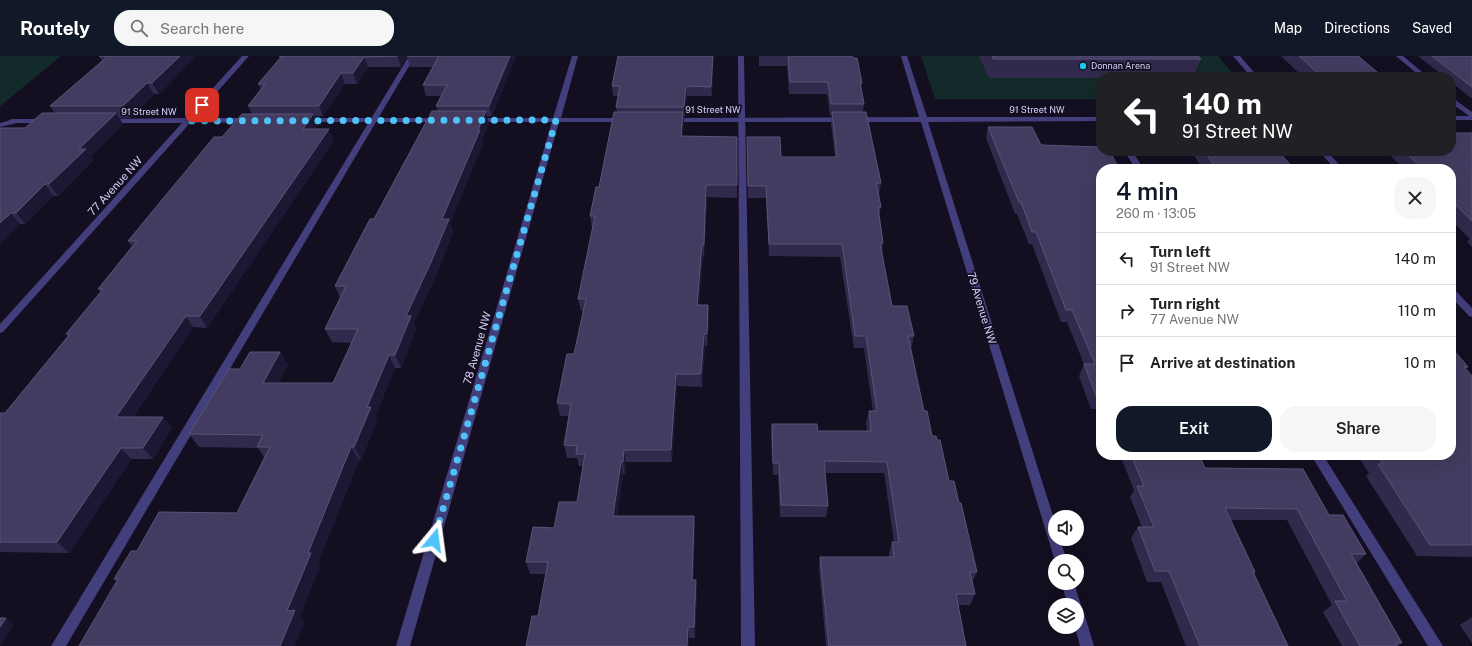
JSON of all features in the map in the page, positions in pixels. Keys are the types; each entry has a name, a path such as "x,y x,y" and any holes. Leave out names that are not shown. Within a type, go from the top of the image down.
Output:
{"street":[{"name":"77 Avenue NW","path":"0,330 246,56"},
{"path":"58,646 412,56"},
{"name":"78 Avenue NW","path":"403,646 575,56"},
{"path":"741,56 748,646"},
{"name":"79 Avenue NW","path":"904,56 1059,554"},
{"path":"1236,56 1250,72"},
{"path":"1399,56 1419,72"},
{"path":"1456,103 1472,117"},
{"path":"1456,118 1472,117"},
{"name":"91 Street NW","path":"663,120 1096,119"},
{"name":"91 Street NW","path":"98,121 262,120"},
{"path":"294,120 452,120"},
{"path":"467,120 631,120"},
{"path":"0,126 14,121 60,121"},
{"path":"1327,156 1335,164"},
{"path":"1456,296 1472,314"},
{"path":"1320,460 1436,646"},
{"path":"1083,634 1087,646"}],"green space":[{"path":"0,56 61,56 0,106"},
{"path":"921,56 1218,56 1232,72 1096,72 1096,99 935,99"}],"building":[{"path":"108,56 180,56 152,83 147,83 123,106 50,106"},
{"path":"282,56 398,56 364,57 353,73 341,73 319,106 248,106 265,84 258,84"},
{"path":"439,56 510,56 489,106 436,106 447,85 423,85"},
{"path":"618,56 713,56 711,87 686,86 684,107 616,107 620,86 612,86"},
{"path":"788,56 852,56 853,58 857,58 864,104 831,104 828,82 790,82"},
{"path":"992,56 1198,56 1201,59 993,59"},
{"path":"1299,56 1358,56 1377,72 1317,72"},
{"path":"1432,56 1472,56 1472,87 1456,75 1456,72 1453,72"},
{"path":"432,111 486,111 478,130 480,130 442,219 449,219 406,316 411,316 395,355 389,355 367,407 371,407 354,447 351,447 308,553 311,553 287,611 295,610 280,646 79,646 118,579 114,579 131,551 137,551 159,512 237,513 270,447 257,447 263,435 189,434 229,369 240,369 250,352 280,352 263,383 333,383 358,329 325,329 346,286 335,286 370,219 374,219"},
{"path":"614,112 683,112 681,136 737,137 737,185 706,185 704,245 702,245 697,305 708,305 707,334 704,334 701,374 676,374 671,450 624,450 613,516 694,516 692,580 696,580 694,627 688,627 687,646 526,646 532,616 538,616 548,562 526,562 533,527 554,528 559,502 577,502 585,454 576,454 577,446 564,445 571,404 557,403 567,354 574,354 586,299 578,299 595,216 590,216 596,187 599,187"},
{"path":"832,112 866,112 881,183 876,183 881,207 878,207 883,243 880,243 892,306 907,306 914,336 908,336 924,411 927,411 932,436 936,436 937,440 940,440 949,481 954,481 959,503 961,503 977,572 970,572 975,594 956,594 966,646 829,646 820,557 894,557 892,542 899,542 887,462 824,461 828,506 781,505 779,463 773,463 772,424 817,424 818,431 871,431 869,411 877,411 866,336 855,336 842,244 769,244 766,186 748,186 747,137 780,137 781,157 837,157"},
{"path":"42,113 116,113 79,149 86,149 49,184 45,184 16,213 11,213 0,223 0,128 25,128"},
{"path":"242,114 313,114 303,129 329,129 200,316 186,316 116,417 163,417 143,448 121,448 57,542 0,542 0,413 5,413 70,334 66,334 103,289 98,289 137,241 128,241 214,137 222,137"},
{"path":"988,127 1032,127 1041,145 1096,147 1096,156 1112,156 1116,164 1096,164 1096,395 1084,364 1095,364 1072,310 1066,310 1036,232 1032,232 1021,202 1019,202"},
{"path":"1456,133 1472,133 1472,221 1456,205 1456,164 1418,164 1409,156 1456,156"},
{"path":"1208,156 1282,156 1290,164 1213,164"},
{"path":"1456,353 1468,367 1464,367 1472,376 1472,545 1430,545 1378,464 1383,464 1380,460 1456,460"},
{"path":"1133,460 1201,460 1205,468 1303,469 1329,515 1343,515 1366,554 1351,554 1402,643 1395,643 1397,646 1360,646 1335,601 1347,601 1297,509 1225,508 1288,646 1200,646 1169,571 1155,571 1138,527 1154,527 1137,486 1144,486"},
{"path":"0,618 6,618 0,627"}],"place":[{"name":"Donnan Arena","path":"1083,66"}],"route":[{"path":"202,105 188,121 556,120 434,540"}]}
